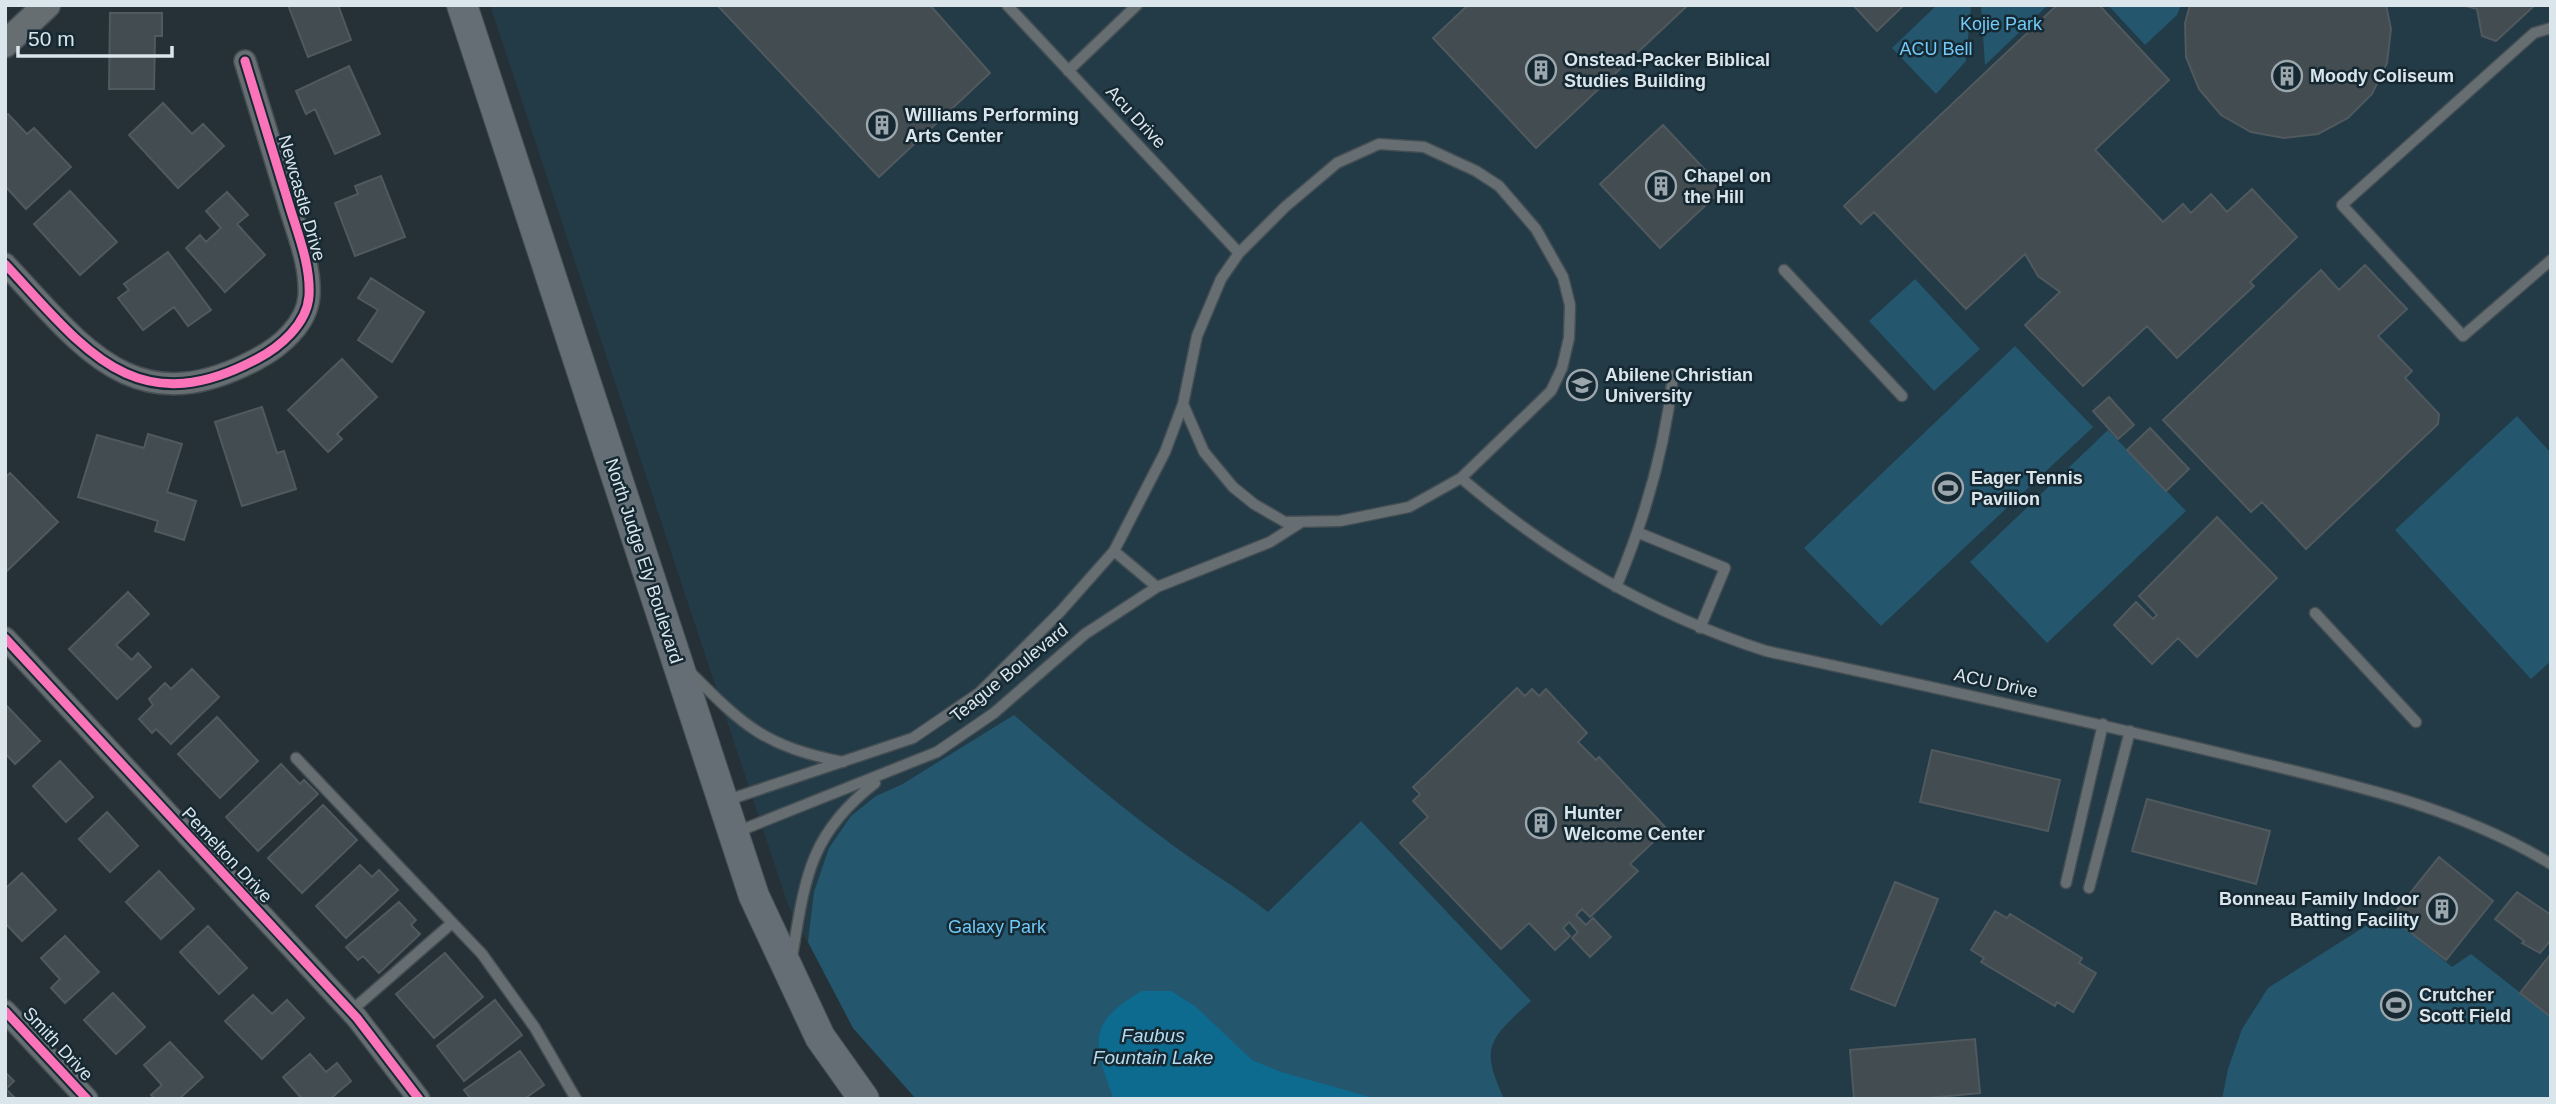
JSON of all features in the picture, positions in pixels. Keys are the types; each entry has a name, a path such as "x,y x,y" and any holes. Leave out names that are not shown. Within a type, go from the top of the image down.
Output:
{"main road":[{"name":"North Judge Ely Boulevard","path":"461,5 754,896 820,1037 864,1099"}],"street":[{"path":"5,44 47,5"},
{"name":"Newcastle Drive","path":"5,264 83,347 122,373 167,386 245,366 274,350 295,330 309,298 306,263 246,61"},
{"name":"Pemelton Drive","path":"5,638 351,1011 419,1099"},
{"name":"Smith Drive","path":"5,1011 87,1099"}],"lane":[{"name":"Acu Drive","path":"1007,5 1239,253"},
{"path":"1068,71 1137,5"},
{"path":"2551,28 2534,33 2342,205 2463,337 2551,260"},
{"name":"Teague Boulevard","path":"723,802 913,738 979,694 1060,612 1114,551 1165,452 1184,404 1197,336 1221,278 1239,253 1285,206 1337,163 1379,144 1424,148 1476,171 1499,187 1536,229 1563,277 1570,305 1569,338 1562,368 1551,391 1461,478 1409,507 1340,521 1285,522 1233,487 1205,452 1184,404"},
{"path":"1784,270 1902,396"},
{"path":"1616,587 1639,533 1670,404 1674,376"},
{"name":"ACU Drive","path":"1461,478 1518,526 1616,587 1700,628 1766,651 2103,724 2373,790 2452,816 2551,864"},
{"name":"Teague Boulevard","path":"732,834 937,752 994,713 1085,634 1157,587 1270,542 1300,523"},
{"path":"1639,533 1725,568 1700,628"},
{"path":"1114,551 1157,587"},
{"path":"2315,613 2416,722"},
{"path":"675,657 732,713 763,737 796,752 845,763"},
{"path":"2066,883 2103,724"},
{"path":"2089,888 2130,731"},
{"path":"296,758 452,923 505,985 576,1099"},
{"path":"789,974 802,894 812,857 834,821 855,798 885,775"},
{"path":"351,1011 452,923"}],"shaded area":[{"name":"Abilene Christian University","path":"490,5 2551,5 2551,1099 916,1099 853,1028 788,905"}],"green space":[{"name":"ACU Bell","path":"1937,5 1971,5 1966,61 1936,94 1892,48"},
{"name":"Kojie Park","path":"1981,5 2048,5 1985,65"},
{"path":"2108,5 2181,5 2177,15 2145,45"},
{"path":"1915,279 1980,349 1934,391 1869,321"},
{"name":"Eager Tennis Pavilion","path":"2015,346 2093,427 1881,626 1804,548"},
{"path":"2517,416 2551,453 2551,661 2531,679 2395,530"},
{"name":"Eager Tennis Pavilion","path":"2108,430 2186,511 2047,643 1970,562"},
{"name":"Galaxy Park","path":"1014,715 1151,829 1268,912 1361,821 1531,1001 1498,1034 1493,1044 1492,1066 1504,1099 916,1099 853,1028 808,942 814,892 829,848 851,816 876,796 901,785"},
{"name":"Crutcher Scott Field","path":"2380,917 2391,917 2452,967 2471,954 2551,1017 2551,1099 2222,1099 2228,1069 2242,1029 2268,988"}],"water":[{"name":"Faubus Fountain Lake","path":"1142,991 1171,991 1195,1006 1252,1060 1281,1072 1377,1099 1114,1099 1102,1063 1099,1036 1111,1014"}],"building":[{"path":"288,5 338,5 351,40 308,57"},
{"name":"Williams Performing Arts Center","path":"717,5 930,5 990,73 879,177"},
{"name":"Onstead-Packer Biblical Studies Building","path":"1468,5 1688,5 1536,148 1433,38"},
{"path":"1853,5 1904,5 1877,31"},
{"path":"2057,5 2099,5 2169,80 2095,150 2163,222 2183,204 2191,213 2211,194 2227,212 2252,189 2297,237 2250,282 2254,286 2177,358 2147,326 2083,386 2025,325 2060,292 2038,276 2025,254 1966,309 1874,212 1861,224 1844,206"},
{"name":"Moody Coliseum","path":"2190,5 2386,5 2391,29 2387,63 2372,94 2348,118 2318,134 2284,138 2251,132 2221,115 2199,89 2186,57 2185,23"},
{"path":"2462,5 2535,5 2496,41 2482,36 2477,9"},
{"path":"110,13 162,13 162,36 155,36 154,89 109,89"},
{"path":"349,66 380,134 335,154 315,109 306,114 296,91"},
{"path":"163,103 192,134 203,124 224,146 178,188 129,135"},
{"path":"8,114 27,134 34,128 71,167 26,209 5,186 5,116"},
{"name":"Chapel on the Hill","path":"1663,125 1723,189 1660,248 1600,184"},
{"path":"381,176 405,237 355,256 335,203 358,194 355,186"},
{"path":"70,191 117,242 80,275 34,224"},
{"path":"227,192 248,215 237,224 265,255 225,292 186,248 200,235 206,242 221,228 206,211"},
{"path":"168,252 211,310 188,326 174,307 143,330 118,298 129,290 124,284"},
{"path":"2365,265 2407,309 2378,336 2412,371 2405,378 2439,414 2438,424 2306,549 2262,502 2251,512 2163,420 2321,270 2339,290"},
{"path":"371,278 424,312 392,362 358,340 378,310 358,298"},
{"path":"342,359 377,397 337,434 342,439 328,452 288,410"},
{"path":"2109,397 2134,425 2118,439 2093,411"},
{"path":"262,407 277,453 284,451 296,489 242,506 215,422"},
{"path":"2150,428 2189,469 2166,491 2127,450"},
{"path":"148,434 182,444 167,492 196,501 184,540 155,531 158,521 78,497 97,435 144,448"},
{"path":"10,473 58,522 5,573 5,478"},
{"path":"2217,517 2277,578 2197,657 2178,638 2152,664 2114,625 2136,602 2153,619 2157,615 2139,596"},
{"path":"128,592 149,614 116,645 132,660 138,653 151,667 117,699 69,649"},
{"path":"192,669 219,697 171,744 156,729 152,733 139,719 153,705 149,699 165,683 171,689"},
{"name":"Hunter Welcome Center","path":"1517,688 1525,696 1532,689 1539,696 1546,689 1587,733 1578,742 1596,760 1599,757 1667,829 1630,864 1638,871 1590,917 1582,909 1576,915 1586,925 1593,918 1611,937 1590,957 1572,938 1578,932 1569,922 1563,928 1570,936 1555,950 1529,923 1501,949 1400,843 1428,817 1413,801 1420,794 1413,787"},
{"path":"5,704 40,741 15,764 5,753"},
{"path":"217,717 258,761 220,798 178,754"},
{"path":"1932,750 2060,780 2048,831 1920,802"},
{"path":"60,761 93,797 66,822 33,786"},
{"path":"281,764 300,784 304,780 318,794 258,851 226,817"},
{"path":"2147,799 2270,831 2256,884 2132,851"},
{"path":"323,805 357,840 302,893 268,858"},
{"path":"107,812 138,846 110,872 79,839"},
{"name":"Bonneau Family Indoor Batting Facility","path":"2439,857 2493,901 2446,960 2391,917"},
{"path":"360,865 372,877 379,870 398,890 346,938 316,906"},
{"path":"159,871 194,909 161,939 126,902"},
{"path":"22,873 56,910 22,941 5,923 5,889"},
{"path":"1895,882 1938,899 1895,1006 1851,989"},
{"path":"2517,892 2551,915 2551,940 2540,953 2522,943 2524,941 2495,919"},
{"path":"399,902 416,920 411,925 420,934 379,973 363,956 358,960 346,947"},
{"path":"1995,911 2007,918 2010,914 2082,958 2079,963 2096,973 2073,1012 2057,1002 2055,1006 1981,962 1984,958 1971,950"},
{"path":"208,926 247,968 219,994 180,952"},
{"path":"65,936 99,972 65,1003 51,988 60,979 41,958"},
{"path":"445,953 483,997 434,1038 396,994"},
{"path":"2551,955 2551,1017 2520,993"},
{"path":"113,993 145,1027 116,1054 84,1020"},
{"path":"253,995 272,1014 287,1000 304,1018 262,1059 225,1021"},
{"path":"495,1000 522,1035 464,1081 437,1046"},
{"path":"1975,1039 1980,1093 1917,1099 1854,1099 1850,1050"},
{"path":"170,1042 203,1077 179,1099 155,1099 151,1095 162,1085 144,1065"},
{"path":"520,1051 544,1085 524,1099 471,1099 464,1090"},
{"path":"310,1054 326,1072 337,1063 351,1081 330,1099 302,1099 283,1077"},
{"path":"5,1072 14,1081 6,1089 16,1099 5,1099"}],"cycle path":[{"path":"5,264 87,348 114,367 144,380 177,384 214,377 257,359 275,348 291,334 303,316 309,296 308,271 245,61"},
{"path":"5,638 357,1018 419,1099"},
{"path":"5,1011 87,1099"}],"place":[{"name":"Onstead-Packer Biblical Studies Building","path":"1541,70"},
{"name":"Moody Coliseum","path":"2287,76"},
{"name":"Williams Performing Arts Center","path":"882,125"},
{"name":"Chapel on the Hill","path":"1661,186"},
{"name":"Abilene Christian University","path":"1582,385"},
{"name":"Eager Tennis Pavilion","path":"1948,488"},
{"name":"Hunter Welcome Center","path":"1541,823"},
{"name":"Bonneau Family Indoor Batting Facility","path":"2442,909"},
{"name":"Crutcher Scott Field","path":"2396,1005"}]}
